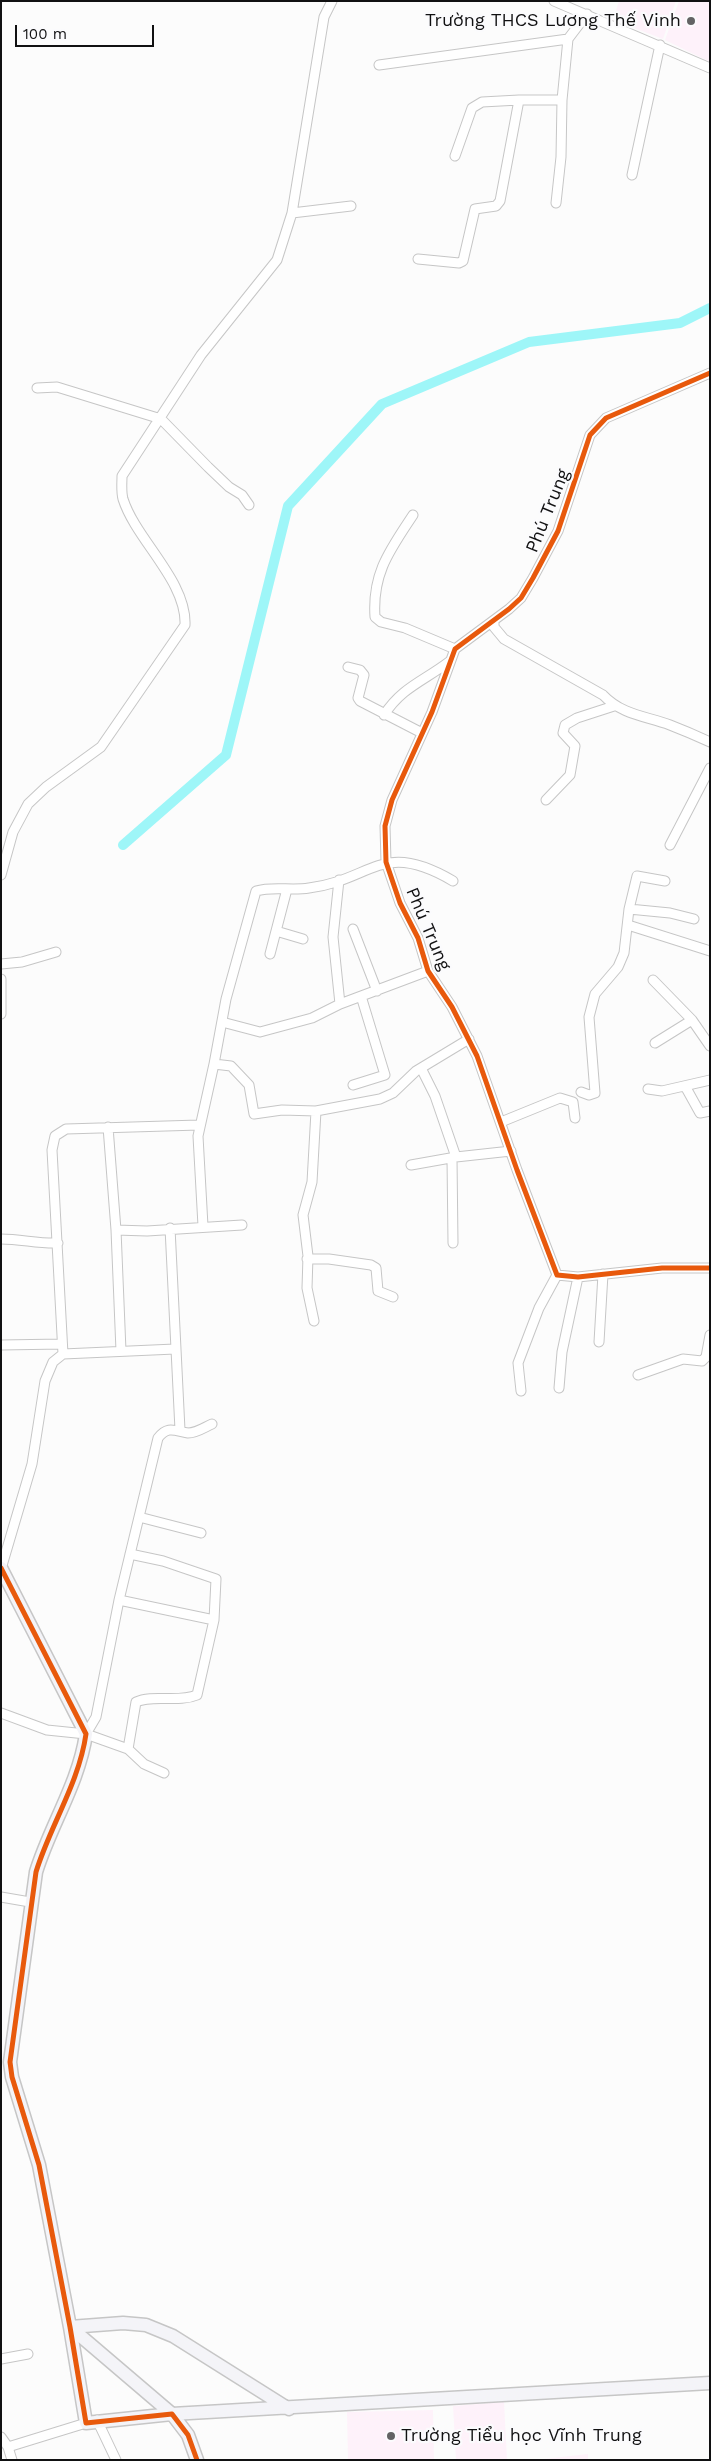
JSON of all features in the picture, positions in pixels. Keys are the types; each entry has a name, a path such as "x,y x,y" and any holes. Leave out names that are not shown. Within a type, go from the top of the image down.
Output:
{"street":[{"path":"1,875 13,832 28,804 46,787 101,747 185,625 185,615 177,593 124,500 122,476 201,355 277,260 292,213 324,16 332,1"},
{"path":"554,1 710,68"},
{"path":"556,203 561,157 562,100 568,39 587,14"},
{"path":"379,65 568,39"},
{"path":"632,174 660,45"},
{"path":"418,259 459,263 463,261 476,209 493,207 500,201 519,100"},
{"path":"456,156 472,108 482,102 562,100"},
{"path":"292,213 351,206"},
{"name":"Phú Trung","path":"557,1275 469,1039 452,1007 428,971 418,938 400,903 386,862 384,838 388,814 399,784 440,692 455,649 494,622 520,598 542,564 558,530 590,435 606,418 710,373"},
{"path":"37,388 57,386 161,419 208,467 229,487 242,495 250,505"},
{"path":"413,515 380,569 375,585 375,617 381,622 405,628 455,649"},
{"path":"494,622 494,627 504,639 603,695 614,706 670,725 710,742"},
{"path":"384,715 394,699 405,690 450,661"},
{"path":"348,667 360,670 364,674 358,698 360,702 422,733"},
{"path":"546,800 571,772 575,746 563,733 565,725 577,718 614,706"},
{"path":"670,845 710,768"},
{"path":"203,1226 199,1125 214,1064 226,999 256,891 264,889 310,888 339,880 386,862 415,863 453,881"},
{"path":"581,1092 589,1095 595,1093 590,1017 595,994 618,967 624,953 629,910 637,876 665,881"},
{"path":"339,880 333,937 340,1004"},
{"path":"270,954 287,890"},
{"path":"629,910 670,913 694,919"},
{"path":"628,925 710,951"},
{"path":"353,929 377,991"},
{"path":"276,931 303,939"},
{"path":"1,964 22,962 56,952"},
{"path":"222,1022 260,1032 312,1018 340,1004 428,971"},
{"path":"1,979 1,1014"},
{"path":"653,980 692,1020 710,1046"},
{"path":"353,1084 385,1075 360,996"},
{"path":"655,1043 692,1020"},
{"path":"214,1064 231,1066 249,1085 254,1114 282,1110 316,1111 380,1100 393,1094 421,1068 469,1039"},
{"path":"421,1068 435,1096 454,1158 453,1243"},
{"path":"648,1089 662,1091 710,1080"},
{"path":"685,1086 700,1113 710,1111"},
{"path":"501,1122 560,1098 573,1102 575,1118"},
{"path":"314,1321 308,1288 308,1260 303,1215 312,1182 316,1111"},
{"path":"63,1354 52,1150 55,1136 66,1129 199,1125"},
{"path":"108,1127 116,1230 121,1351"},
{"path":"411,1165 511,1151"},
{"path":"116,1230 147,1231 170,1228 242,1225"},
{"path":"170,1228 180,1430"},
{"path":"1,1239 24,1239 43,1244 58,1243"},
{"path":"308,1260 329,1259 371,1265 376,1268 378,1290 392,1297"},
{"path":"521,1391 518,1363 539,1308 557,1275 578,1277 662,1268 710,1268"},
{"path":"599,1342 603,1274"},
{"path":"559,1388 562,1352 578,1277"},
{"path":"638,1376 675,1361 684,1359 702,1361 706,1357 710,1335"},
{"path":"1,1345 62,1344"},
{"path":"86,1734 2,1569 32,1464 45,1382 53,1362 63,1354 175,1349"},
{"path":"116,2460 91,2421 70,2327 39,2165 12,2078 10,2062 30,1902 42,1851 77,1770 86,1734 96,1717 119,1600 158,1438 162,1433 172,1429 189,1433 212,1424"},
{"path":"139,1517 201,1533"},
{"path":"128,1749 136,1702 149,1699 190,1698 197,1695 204,1672 214,1620 216,1579 163,1561 130,1554"},
{"path":"119,1600 214,1620"},
{"path":"1,1713 47,1730 86,1734 128,1749 144,1764 164,1773"},
{"path":"1,1897 30,1902"},
{"path":"70,2327 123,2323 146,2325 173,2336 289,2409"},
{"path":"70,2327 172,2414 188,2435 197,2460"},
{"path":"1,2359 28,2354"},
{"path":"8,2447 91,2421 172,2414 289,2409 710,2383"},
{"path":"1,2437 8,2447 12,2460"}],"shaded area":[{"path":"619,1 676,1 663,39 613,20"},
{"name":"Trường THCS Lương Thế Vinh","path":"679,1 710,1 710,62 665,40"},
{"path":"504,2402 507,2460 456,2460 453,2406"},
{"name":"Trường Tiểu học Vĩnh Trung","path":"433,2410 434,2460 348,2460 347,2412"},
{"path":"588,2454 588,2460 535,2460"}],"waterway":[{"path":"123,845 226,755 288,506 382,404 529,342 680,323 710,308"}],"cycle path":[{"path":"710,373 606,418 590,435 558,531 521,598 455,649 432,712 392,800 385,826 386,862 400,903 418,938 428,971 452,1007 477,1056 517,1170 557,1275 578,1277 662,1268 710,1268"},
{"path":"1,1568 86,1734 71,1787 36,1872 10,2062 12,2077 39,2165 86,2423 172,2414 188,2435 197,2460"}],"place":[{"name":"Trường THCS Lương Thế Vinh","path":"691,21"},
{"name":"Trường Tiểu học Vĩnh Trung","path":"391,2436"}]}
